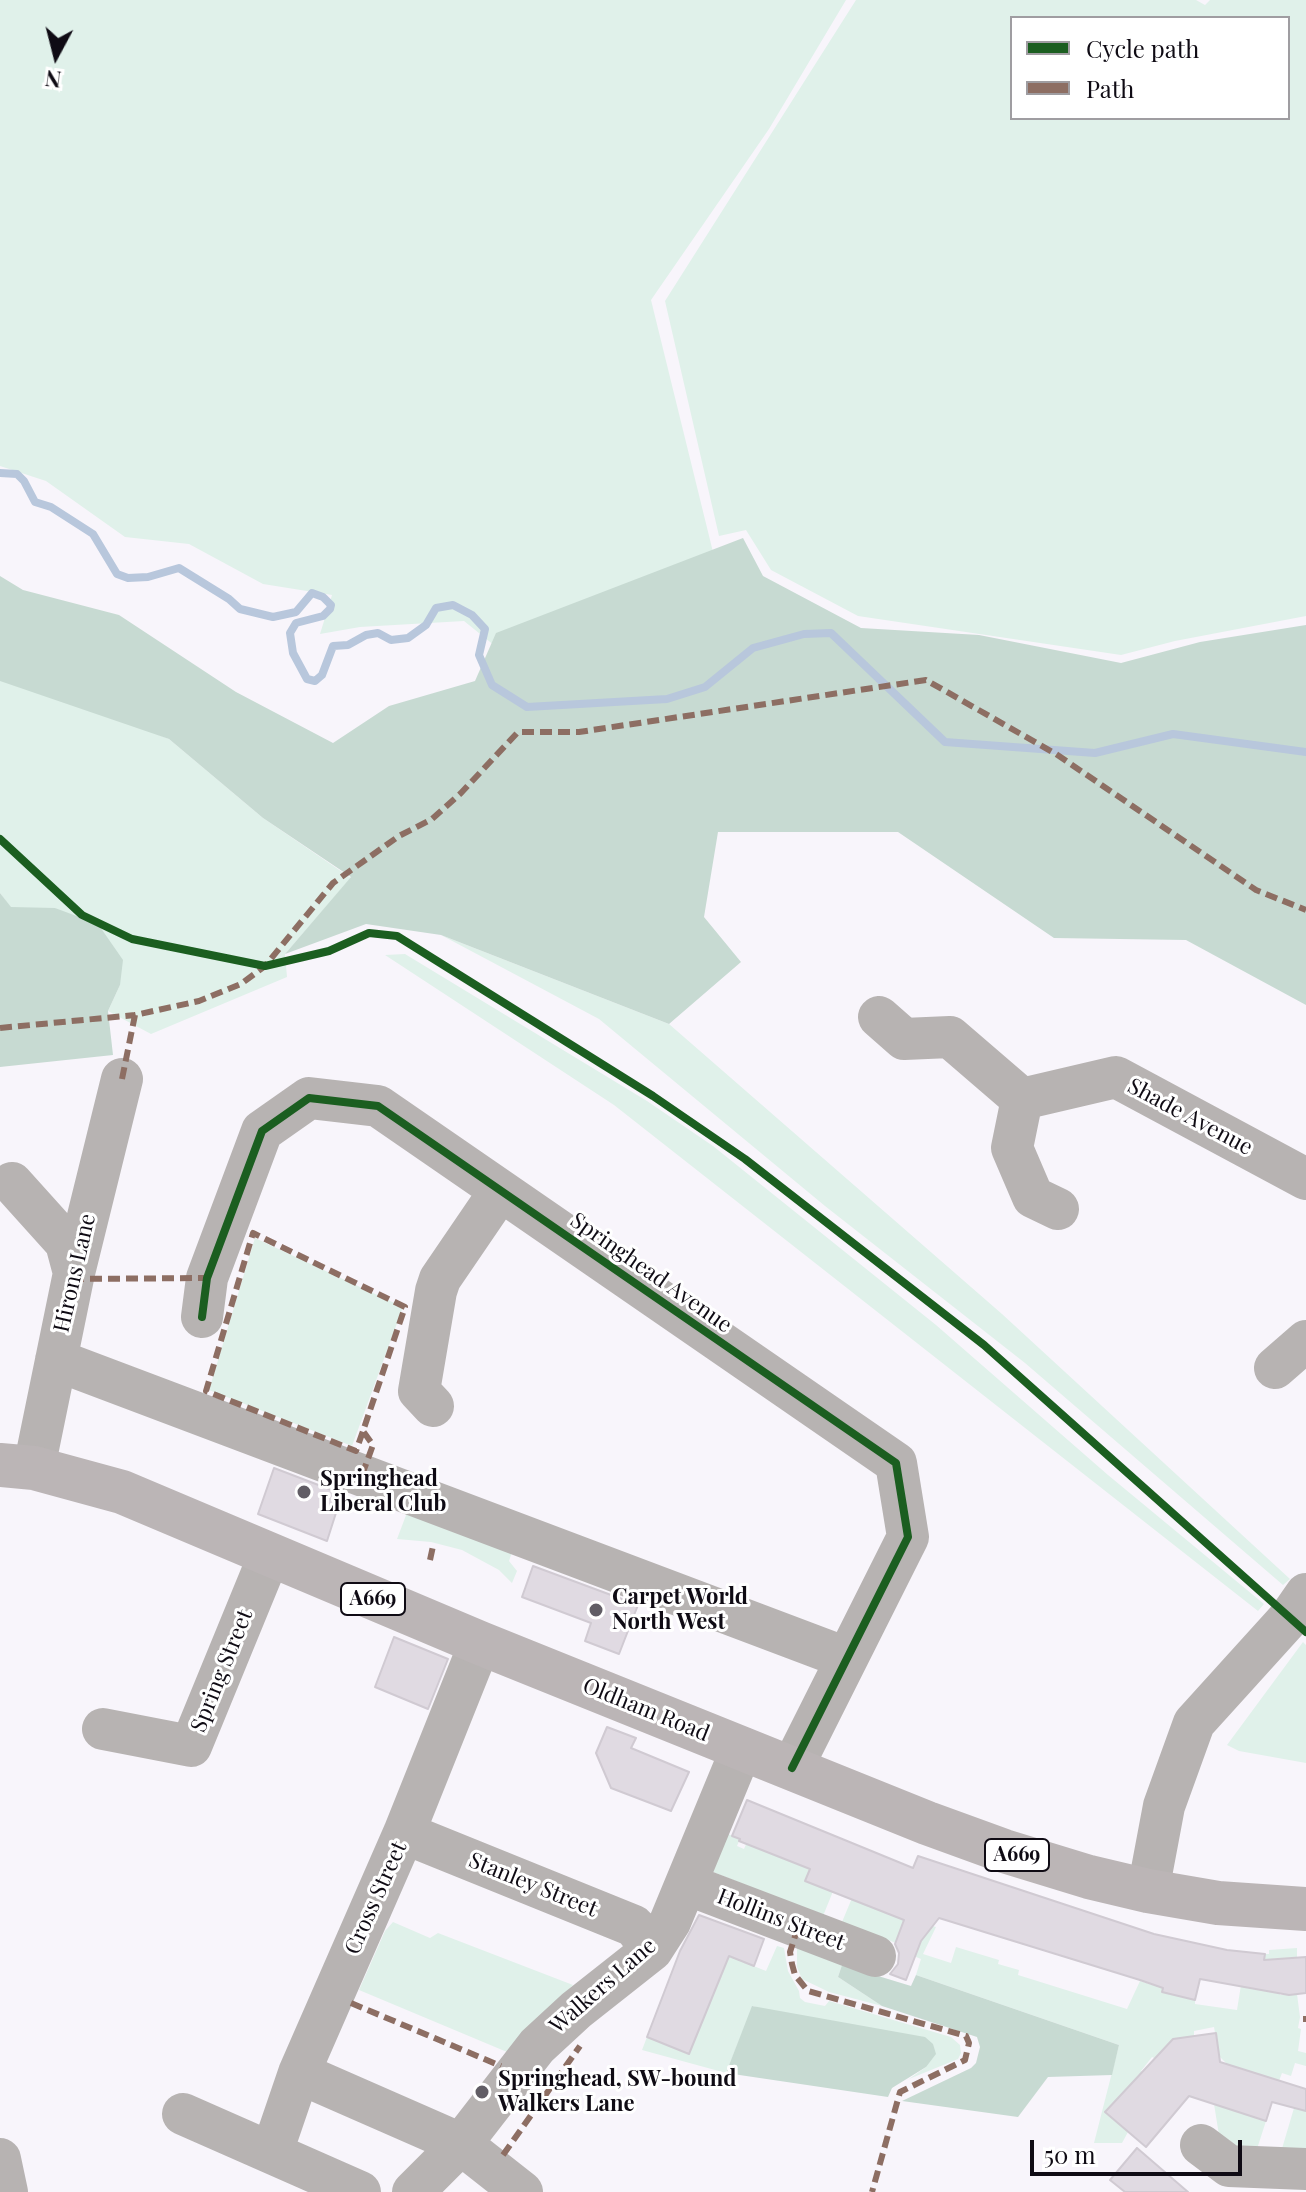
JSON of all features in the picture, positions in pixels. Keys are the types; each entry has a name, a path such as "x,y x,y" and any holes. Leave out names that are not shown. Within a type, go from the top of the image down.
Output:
{"main road":[{"name":"Oldham Road","path":"17,1466 122,1492 480,1643 1004,1851 1148,1891 1218,1903 1306,1909"}],"street":[{"path":"879,1017 904,1039 950,1037 1022,1099 1012,1148 1033,1197 1058,1209"},
{"name":"Shade Avenue","path":"1022,1099 1116,1077 1306,1179"},
{"name":"Hirons Lane","path":"17,1466 56,1360 122,1079"},
{"name":"Springhead Avenue","path":"202,1317 207,1278 262,1131 309,1098 378,1106 896,1463 908,1537 792,1768"},
{"path":"12,1183 66,1243 74,1273"},
{"path":"433,1406 419,1391 436,1291 440,1279 500,1191"},
{"path":"56,1360 846,1658"},
{"name":"Spring Street","path":"103,1729 191,1746 269,1556"},
{"path":"1148,1891 1164,1806 1194,1723 1290,1617 1306,1594"},
{"name":"Cross Street","path":"272,2152 299,2073 404,1833 480,1643"},
{"name":"Walkers Lane","path":"413,2192 461,2144 537,2046 576,2010 652,1950 670,1922 742,1748"},
{"name":"Stanley Street","path":"404,1833 634,1926 652,1950"},
{"name":"Hollins Street","path":"686,1884 875,1956"},
{"path":"299,2073 461,2144 522,2192"},
{"path":"183,2114 360,2192"},
{"path":"1201,2145 1229,2166 1306,2169"},
{"path":"0,2159 7,2192"}],"shaded area":[{"path":"0,0 846,0 769,129 651,300 728,613 531,675 464,621 360,627 320,634 332,595 263,584 189,544 125,537 46,481 0,466"},
{"path":"856,0 1196,0 1205,5 1210,0 1306,0 1306,616 1175,641 1121,655 858,616 771,570 746,530 719,536 665,301"},
{"path":"0,673 169,739 263,818 351,878 285,954 287,977 151,1034 108,1011 120,985 55,908 11,908 0,893"},
{"path":"441,935 669,1024 1002,1314 1290,1579 1283,1585 1025,1363 825,1206 599,1019"},
{"path":"405,954 647,1101 713,1146 936,1325 1108,1475 1264,1604 1258,1611 614,1105 385,955"},
{"path":"255,1238 403,1307 352,1446 209,1390"},
{"path":"411,1502 515,1543 509,1561 517,1571 512,1583 499,1570 462,1550 431,1542 397,1539"},
{"path":"1303,1642 1306,1645 1306,1763 1239,1751 1227,1745"},
{"path":"728,1834 740,1839 737,1846 744,1849 747,1842 810,1868 805,1881 814,1885 838,1879 823,1916 713,1872"},
{"path":"857,1886 880,1911 936,1927 923,1954 951,1963 956,1947 999,1960 998,1964 1019,1970 1018,1975 1127,2009 1140,1981 1163,1988 1162,1992 1195,2000 1195,2004 1237,2010 1241,1985 1263,1988 1265,1954 1269,1954 1269,1950 1297,1948 1297,1958 1277,1960 1280,1995 1297,1994 1298,2028 1301,2029 1298,2051 1306,2053 1306,2066 1295,2063 1291,2076 1282,2073 1279,2081 1227,2064 1219,2056 1214,2027 1194,2031 1194,2036 1156,2059 1152,2057 1141,2071 1151,2080 1125,2109 1115,2101 1106,2111 1128,2132 1122,2143 1094,2143 1119,2045 916,1975 921,1959 899,1950 901,1945 842,1922"},
{"path":"393,1922 430,1938 438,1933 573,1985 507,2052 359,1990 385,1931"},
{"path":"777,1946 784,1948 788,1971 800,1998 805,2002 825,2006 829,2001 951,2037 960,2045 958,2059 909,2079 926,2067 753,2006 726,2073 642,2050 647,2037 689,2053 715,1991 711,1949 766,1971"},
{"path":"797,1948 842,1965 838,1977 882,2006 829,1992 802,1979 797,1967"},
{"path":"1214,2104 1266,2121 1256,2152 1236,2151 1219,2135"},
{"path":"1294,2108 1306,2111 1306,2153 1281,2152"}],"green space":[{"path":"743,538 763,576 861,628 979,635 1121,663 1200,642 1306,625 1306,1005 1186,940 1054,938 898,832 718,832 704,917 741,962 669,1024 441,935 366,924 285,954 351,877 263,818 169,739 0,681 0,576 23,590 119,615 236,692 333,743 389,706 475,681 496,633"},
{"path":"0,893 11,907 55,908 98,924 123,960 120,985 108,1011 113,1055 0,1067"},
{"path":"842,1965 911,1986 916,1975 1119,2045 1112,2075 1048,2077 1018,2117 902,2101 971,2068 976,2063 980,2047 977,2037 882,2006 838,1977"},
{"path":"752,2006 925,2037 933,2044 936,2054 926,2067 892,2088 888,2097 726,2073"}],"building":[{"name":"Springhead Liberal Club","path":"274,1468 342,1494 327,1541 258,1514"},
{"name":"Carpet World North West","path":"533,1566 638,1605 619,1654 585,1641 591,1623 522,1597"},
{"path":"394,1637 448,1659 428,1709 375,1687"},
{"path":"607,1727 636,1738 631,1748 689,1772 671,1811 611,1788 596,1753"},
{"path":"747,1800 913,1868 918,1856 1154,1934 1227,1950 1265,1954 1264,1960 1306,1957 1306,1993 1289,1995 1200,1979 1195,2000 1162,1992 1163,1988 1140,1980 939,1918 921,1941 906,1980 890,1974 898,1964 899,1953 895,1944 904,1920 805,1881 810,1869 732,1836"},
{"path":"699,1915 764,1939 754,1966 729,1956 689,2054 647,2037 680,1951"},
{"path":"1216,2033 1220,2062 1306,2089 1306,2111 1272,2102 1266,2121 1189,2096 1146,2147 1105,2112 1173,2039"},
{"path":"1137,2148 1188,2192 1125,2192 1110,2180"}],"waterway":[{"path":"0,473 17,474 35,502 51,507 93,534 117,574 128,578 148,577 179,568 240,609 273,617 296,612 312,593 323,597 331,605 330,609 323,616 296,623 290,633 293,653 307,679 315,681 322,675 333,646 348,645 366,635 378,633 391,640 408,638 426,625 436,608 453,605 472,615 485,629 479,655 492,685 527,707 667,699 705,687 753,648 804,634 831,633 945,742 1095,753 1173,734 1306,752"}],"marked path":[{"path":"122,1079 135,1015 199,1001 241,984 265,966 333,883 399,836 432,819 518,732 579,732 926,680 1056,754 1256,890 1306,910"},
{"path":"0,1028 135,1015"},
{"path":"362,1475 373,1445 363,1431 405,1307 253,1233 206,1391 356,1451 363,1431"},
{"path":"72,1279 207,1278"},
{"path":"430,1560 433,1546"},
{"path":"798,1927 790,1952 795,1975 808,1991 966,2036 969,2043 965,2060 900,2092 872,2192"},
{"path":"351,2003 501,2066"},
{"path":"503,2155 580,2046"}],"cycle path":[{"path":"0,839 82,915 132,939 265,966 329,951 369,933 397,936 653,1096 745,1159 984,1345 1306,1632"},
{"path":"202,1317 207,1278 262,1131 309,1098 378,1106 896,1463 908,1537 792,1768"}],"place":[{"name":"Springhead Liberal Club","path":"304,1492"},
{"name":"Carpet World North West","path":"596,1610"},
{"name":"Springhead, SW-bound Walkers Lane","path":"482,2092"}]}
